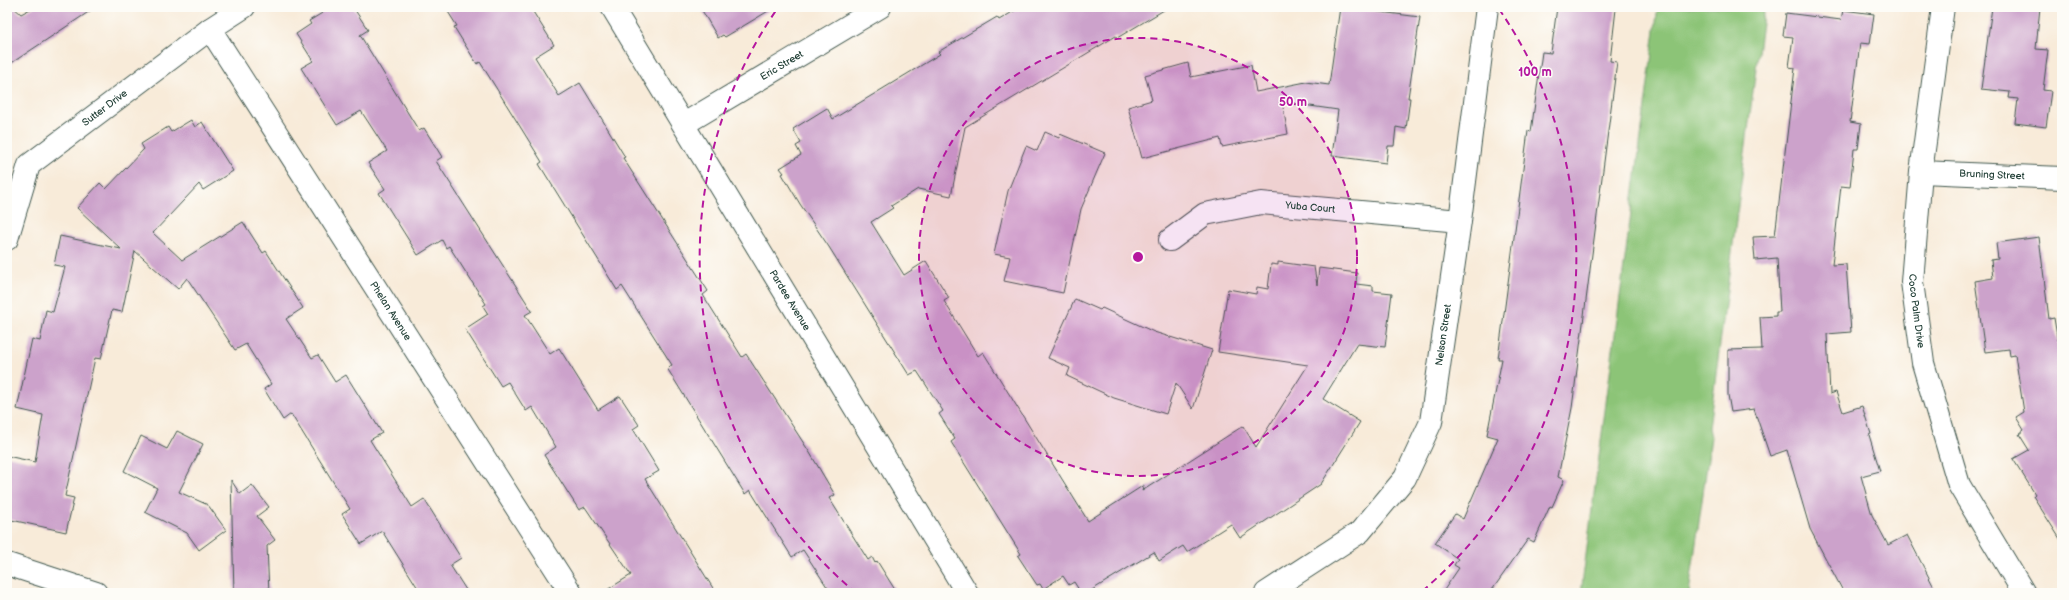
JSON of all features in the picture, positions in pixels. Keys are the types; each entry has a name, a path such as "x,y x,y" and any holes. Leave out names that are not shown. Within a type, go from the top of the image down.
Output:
{"street":[{"name":"Sutter Drive","path":"7,239 29,165 210,29 244,7"},
{"name":"Pardee Avenue","path":"612,7 967,593"},
{"name":"Eric Street","path":"684,124 880,7"},
{"name":"Nelson Street","path":"1266,593 1360,532 1405,478 1431,422 1460,222 1488,7"},
{"name":"Coco Palm Drive","path":"1943,7 1921,172 1912,282 1923,363 1959,485 2024,593"},
{"name":"Phelan Avenue","path":"210,29 571,593"},
{"name":"Bruning Street","path":"1921,172 2062,178"},
{"name":"Yuba Court","path":"1170,240 1204,214 1261,203 1460,222"},
{"path":"7,564 96,593"}],"green space":[{"path":"1658,7 1764,7 1709,428 1711,437 1689,593 1581,593"}],"building":[{"path":"7,7 13,7 21,14 34,7 96,7 7,66"},
{"path":"332,7 353,7 368,30 360,35 419,131 424,128 442,157 436,161 532,311 525,315 550,354 559,348 598,410 620,396 639,425 633,429 659,471 645,479 716,593 602,593 631,575 585,507 579,510 544,455 556,447 532,407 526,411 508,382 501,386 465,329 488,314 483,306 486,304 449,246 446,248 442,240 418,255 379,193 385,189 368,163 387,151 361,111 337,125 301,68 313,61 296,34 311,24 309,21"},
{"path":"445,7 530,7 554,45 535,57 559,96 580,83 625,157 623,158 708,291 703,295 742,357 746,354 810,453 835,495 829,498 868,560 872,557 875,563 877,561 897,593 831,593 803,550 792,557 750,490 745,494 667,368 672,365 622,286 617,290 539,164 542,162 480,62 477,64 454,27 457,26"},
{"path":"700,7 775,7 725,37 723,35 718,38"},
{"path":"1021,7 1169,7 1117,38 1116,36 965,127 951,196 918,189 891,206 893,208 871,222 904,275 926,261 949,298 944,301 978,356 983,352 1088,521 1144,485 1142,491 1243,426 1256,447 1308,365 1218,352 1228,289 1256,294 1257,287 1268,289 1271,264 1278,265 1278,262 1314,267 1317,285 1319,268 1357,273 1356,284 1373,286 1373,291 1392,293 1385,347 1357,344 1323,399 1360,422 1321,484 1240,538 1231,524 1187,552 1183,546 1159,561 1154,552 1087,593 1081,593 1074,582 1069,585 1063,576 1043,589 1040,584 1037,585 1018,556 1021,554 951,442 955,439 939,414 943,411 917,371 909,375 829,247 800,204 780,168 801,155 796,146 801,143 793,129 827,108 833,119 940,54 938,52 997,17 999,20"},
{"path":"1340,7 1420,17 1408,98 1410,98 1406,129 1396,127 1394,146 1388,146 1386,163 1332,156 1338,110 1282,102 1288,134 1222,147 1220,138 1142,158 1128,107 1152,100 1145,75 1188,63 1191,77 1251,65 1256,92 1306,82 1329,85"},
{"path":"1557,7 1599,7 1616,9 1610,61 1617,62 1572,408 1558,477 1564,480 1552,507 1550,506 1534,542 1528,539 1490,593 1442,593 1459,568 1454,565 1458,559 1435,543 1455,514 1463,519 1498,438 1487,435 1502,359 1498,359 1528,131 1531,132 1542,52 1551,53"},
{"path":"1992,7 2040,7 2036,49 2048,50 2043,90 2051,91 2046,127 2015,123 2018,99 2009,98 2010,92 1981,89"},
{"path":"1843,10 1874,14 1870,44 1860,43 1850,122 1861,124 1858,149 1854,149 1850,187 1841,186 1832,265 1846,264 1851,332 1827,334 1830,394 1836,392 1843,412 1862,406 1871,434 1869,435 1880,471 1861,476 1872,515 1888,545 1907,535 1937,593 1844,593 1810,529 1787,450 1770,456 1754,409 1731,412 1728,395 1728,350 1762,349 1760,317 1776,316 1776,312 1780,312 1777,258 1755,260 1753,237 1775,236 1795,68 1789,67 1793,37 1783,36 1786,13 1841,20"},
{"path":"191,120 195,127 202,122 233,171 203,190 199,184 153,233 182,260 243,222 263,253 266,251 303,308 286,319 312,358 318,355 335,382 346,375 382,433 370,440 412,507 424,499 461,558 450,565 468,593 421,593 382,531 361,544 342,514 350,509 291,414 283,420 264,389 271,384 246,344 235,350 187,278 178,289 135,251 122,312 112,310 101,359 95,358 65,496 74,498 66,532 7,519 7,456 35,462 43,415 17,409 32,339 40,341 46,310 53,312 65,267 54,265 60,236 121,249 77,208 100,183 106,189 144,149 141,144 168,127 171,132"},
{"path":"1045,132 1059,138 1060,134 1105,153 1081,209 1063,293 1004,281 1010,257 994,254 1008,191 1026,146 1037,151"},
{"path":"2039,237 2049,319 2054,318 2062,367 2062,542 2033,496 2035,494 2013,459 2029,450 2019,434 2024,430 2016,417 2024,412 2015,355 2010,356 2009,349 1985,352 1975,281 1993,278 1991,260 1998,259 1996,243"},
{"path":"1075,299 1100,310 1102,308 1154,332 1212,350 1193,409 1176,383 1166,414 1114,398 1067,376 1070,368 1048,358"},
{"path":"177,431 203,444 179,492 208,505 226,530 199,550 187,533 145,512 157,488 124,471 141,436 167,449"},
{"path":"231,480 240,494 252,485 269,507 257,516 275,540 267,546 269,593 234,593"}]}
